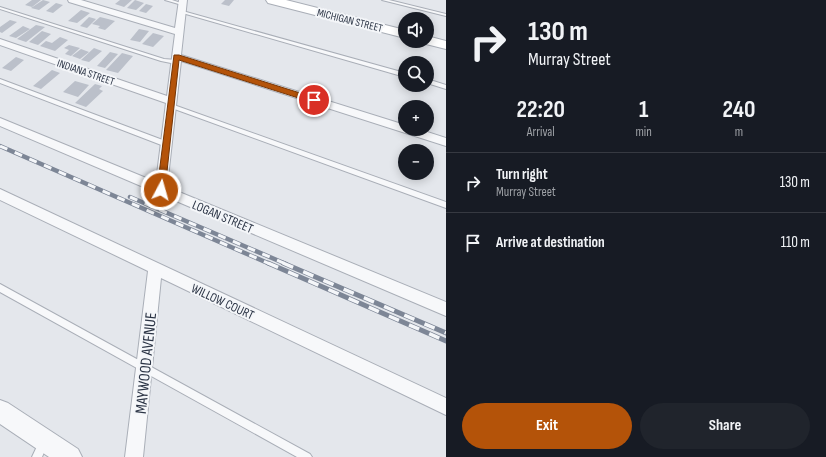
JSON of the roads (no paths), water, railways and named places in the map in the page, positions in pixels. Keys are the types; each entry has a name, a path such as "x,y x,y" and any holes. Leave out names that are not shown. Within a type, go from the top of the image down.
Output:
{"main road":[{"name":"MICHIGAN STREET","path":"272,0 398,32"},
{"path":"434,42 446,45"}],"street":[{"path":"72,0 179,32"},
{"path":"161,190 182,5"},
{"name":"INDIANA STREET","path":"0,42 171,104"},
{"path":"176,59 398,127"},
{"name":"LOGAN STREET","path":"0,122 446,309"},
{"path":"427,136 446,142"},
{"name":"WILLOW COURT","path":"0,194 446,407"},
{"name":"MAYWOOD AVENUE","path":"134,457 155,269"},
{"path":"0,411 40,449 70,457"}],"lane":[{"path":"167,0 398,73"},
{"path":"384,0 446,15"},
{"path":"0,8 163,60 176,59"},
{"path":"0,81 166,144"},
{"path":"434,83 446,87"},
{"path":"171,104 446,205"},
{"path":"0,288 306,457"}],"railway":[{"path":"0,146 270,264"},
{"path":"130,197 286,264"},
{"path":"268,263 446,341"},
{"path":"283,263 446,333"}]}
